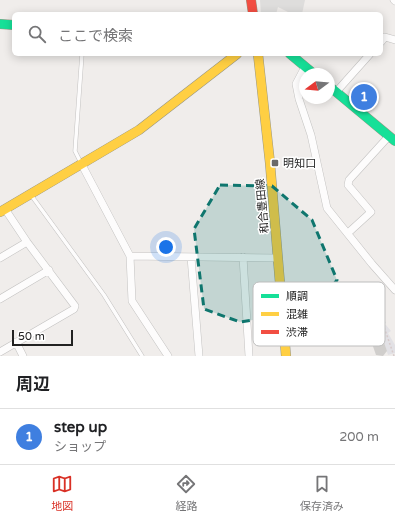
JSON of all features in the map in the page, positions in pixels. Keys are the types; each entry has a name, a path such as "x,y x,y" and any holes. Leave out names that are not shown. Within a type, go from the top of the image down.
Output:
{"street":[{"path":"251,0 253,12"},
{"path":"0,24 12,25"},
{"path":"383,40 385,37 395,40"},
{"path":"0,352 74,309 75,306 49,270 2,211 151,122 234,56"},
{"name":"和合豊田線","path":"258,56 270,163 280,282"},
{"path":"292,56 305,67 296,84 299,99 311,135 327,208 395,290"},
{"path":"348,233 371,212 348,184 349,180 392,138 337,91 368,56"},
{"path":"81,163 130,256 132,301 168,356"},
{"path":"0,258 27,242"},
{"path":"130,256 278,258"},
{"path":"191,257 199,356"},
{"path":"244,257 249,356"},
{"path":"0,299 49,270"},
{"path":"16,342 23,356"},
{"name":"和合豊田線","path":"285,346 286,356"}],"lane":[{"path":"81,163 76,151 82,56"},
{"path":"30,194 104,295 142,356"}],"path":[{"path":"385,330 394,356"}],"highlighted area":[{"path":"220,185 272,186 312,220 337,280 314,311 240,322 204,309 194,229"}],"shaded area":[{"path":"260,0 305,0 302,12 288,12 278,7 277,12 261,12"},
{"path":"385,325 391,331 388,333 395,345 395,353 388,355 385,346"}],"building":[{"path":"385,345 387,351 383,356 376,355 373,346"}],"traffic: fast":[{"path":"0,24 12,25"},
{"path":"292,56 307,68"},
{"path":"335,91 395,141"}],"traffic: slow":[{"path":"0,212 139,130 234,56"},
{"path":"258,56 270,163 280,282"},
{"path":"285,346 286,356"}],"traffic: jam":[{"path":"251,0 253,12"}],"place":[{"name":"step up","path":"364,97"},
{"name":"明知口","path":"275,163"}]}
